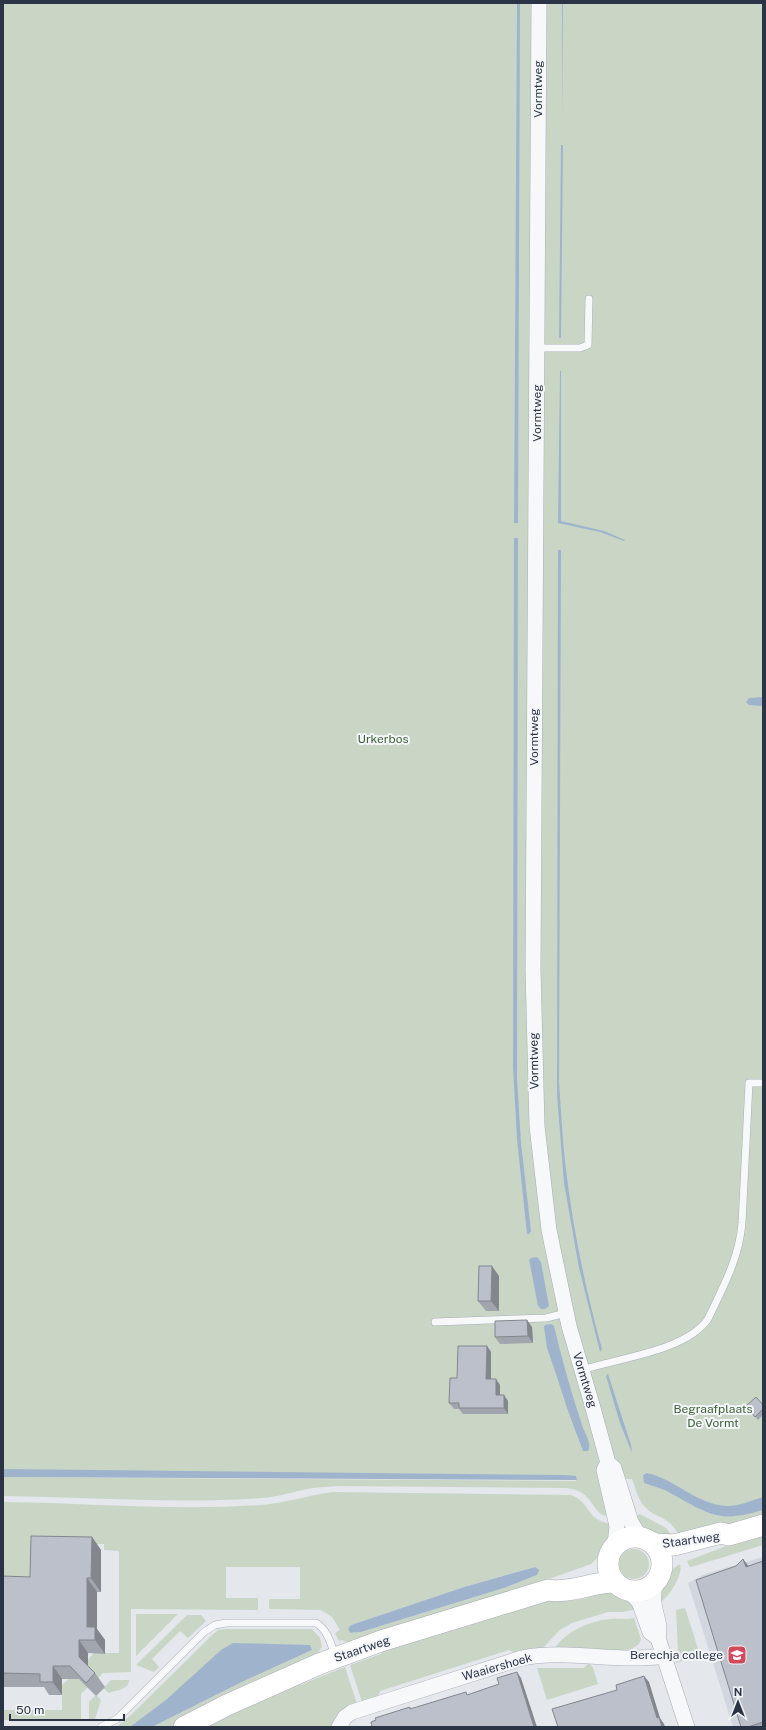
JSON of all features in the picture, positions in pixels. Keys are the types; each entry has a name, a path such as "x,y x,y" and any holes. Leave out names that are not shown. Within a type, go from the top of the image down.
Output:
{"main road":[{"name":"Staartweg","path":"647,1541 674,1545 721,1533 729,1535 763,1525"},
{"name":"Staartweg","path":"658,1576 673,1560 723,1542 729,1535"},
{"path":"627,1538 647,1541 661,1556 658,1576 643,1590 621,1586 608,1570 612,1551 627,1538"},
{"name":"Staartweg","path":"548,1590 553,1583 595,1567 612,1551"},
{"name":"Staartweg","path":"184,1727 269,1686 336,1657 381,1641 548,1590 557,1592 599,1582 621,1586"}],"street":[{"name":"Vormtweg","path":"539,3 533,926 537,1126 543,1191 551,1241 566,1314 608,1464 614,1468 631,1522 647,1541"},
{"name":"Vormtweg","path":"608,1464 604,1470 617,1526 612,1551"},
{"path":"658,1576 653,1592 659,1633 664,1656 686,1727"},
{"path":"621,1586 639,1602 650,1632 659,1633"},
{"name":"Waaiershoek","path":"339,1727 345,1717 352,1712 522,1658 551,1655 632,1659 664,1656"}],"lane":[{"path":"537,348 580,348 588,345 589,299"},
{"path":"582,1370 678,1342 703,1326 708,1319 729,1275 740,1243 749,1083 763,1083"},
{"path":"435,1322 546,1318 566,1314"},
{"path":"101,1727 117,1719 204,1632 215,1625 226,1623 316,1623 321,1626 328,1637 336,1657"}],"shaded area":[{"name":"Berechja college","path":"763,1557 763,1727 733,1727 688,1583 705,1574"}],"green space":[{"name":"Urkerbos","path":"3,3 763,3 763,1502 715,1510 660,1488 708,1513 718,1516 744,1515 763,1510 763,1518 678,1534 667,1521 650,1512 643,1505 632,1479 625,1479 610,1516 600,1513 583,1494 566,1488 337,1486 312,1488 268,1497 229,1500 132,1500 3,1496 3,1477 576,1481 577,1479 3,1475"},
{"path":"324,1493 571,1495 578,1498 596,1518 602,1522 611,1524 605,1546 591,1564 513,1592 352,1644 342,1640 339,1641 335,1633 340,1630 332,1617 321,1610 269,1609 269,1599 300,1599 300,1567 226,1567 226,1598 258,1598 258,1610 131,1609 131,1672 103,1673 96,1680 88,1672 87,1661 94,1653 119,1653 119,1551 104,1550 104,1544 35,1545 34,1586 3,1585 3,1502 164,1507 229,1507 270,1504","holes":["535,1567 537,1575 504,1588 361,1632 350,1633 348,1630 351,1625 464,1587"]},
{"path":"640,1514 666,1528 672,1536 659,1536 650,1533 642,1527 634,1517"},
{"path":"763,1532 763,1545 691,1567 689,1566 687,1561"},
{"path":"634,1549 645,1553 649,1564 645,1575 634,1579 623,1575 619,1564 623,1553"},
{"path":"680,1564 680,1573 674,1586 667,1596 659,1602 661,1590 665,1580 671,1571"},
{"path":"613,1591 628,1600 636,1609 623,1612 608,1612 572,1623 560,1630 542,1649 515,1653 509,1650 380,1691 378,1697 362,1702 350,1665 381,1654 383,1649 546,1600"},
{"path":"685,1608 700,1655 676,1663 678,1651 676,1610"},
{"path":"136,1614 178,1614 136,1656"},
{"path":"187,1615 201,1615 206,1621 188,1638 180,1631 152,1659 159,1667 154,1672 136,1665"},
{"path":"634,1618 641,1639 639,1644 633,1648 632,1652 555,1648 566,1636 588,1624 604,1620"},
{"path":"312,1629 320,1638 322,1648 320,1649 318,1656 201,1710 170,1727 152,1727 242,1682 312,1650 237,1643 135,1724 130,1727 116,1727 131,1715 213,1634 218,1630"},
{"path":"590,1664 593,1668 598,1684 547,1700 537,1668 584,1668"},
{"path":"345,1667 357,1704 347,1707 341,1711 331,1727 197,1727 292,1682 300,1685"},
{"path":"70,1678 81,1679 88,1687 81,1694 81,1721 3,1720 3,1710 62,1710 62,1685"},
{"path":"111,1680 129,1680 125,1688 109,1693 103,1688"},
{"path":"96,1695 101,1700 95,1719 89,1720 89,1702"}],"water":[{"path":"517,3 520,3 518,523 514,523"},
{"path":"562,3 563,3 562,121"},
{"path":"561,145 563,145 561,338 559,338"},
{"path":"560,371 561,521 604,531 625,540 624,541 600,532 558,523"},
{"path":"514,538 518,538 517,1078 521,1143 531,1231 529,1234 527,1234 517,1139 513,1067"},
{"path":"558,550 561,550 559,1082 564,1151 571,1209 590,1302 602,1349 600,1352 579,1268 564,1183 557,1095"},
{"path":"763,697 763,706 749,705 746,702 749,698"},
{"path":"537,1257 541,1262 549,1306 545,1309 541,1309 538,1306 529,1260"},
{"path":"551,1324 554,1326 571,1390 588,1440 588,1451 583,1451 547,1348 544,1327 545,1325"},
{"path":"608,1374 631,1445 632,1453 620,1423 606,1376"},
{"path":"3,1469 563,1475 576,1476 577,1480 3,1477"},
{"path":"647,1473 657,1476 696,1497 716,1505 736,1505 763,1497 763,1510 735,1516 714,1515 664,1490 644,1483 643,1475"},
{"path":"535,1567 539,1570 537,1575 504,1588 361,1632 350,1633 348,1629 351,1625 464,1587"},
{"path":"233,1643 310,1645 312,1650 242,1682 152,1727 130,1727 167,1699 221,1650"}],"building":[{"path":"479,1266 492,1266 491,1301 478,1301"},
{"path":"527,1320 528,1336 495,1337 495,1321"},
{"path":"458,1346 487,1346 486,1379 496,1379 496,1395 504,1395 504,1408 459,1408 459,1403 449,1403 450,1378 457,1378"},
{"path":"756,1397 763,1405 763,1409 755,1417 746,1406"},
{"path":"31,1536 92,1537 91,1578 87,1578 87,1627 95,1627 95,1640 79,1640 79,1657 95,1673 86,1683 70,1666 53,1666 53,1682 40,1682 40,1674 3,1673 3,1576 30,1577"},
{"name":"Berechja college","path":"743,1559 746,1567 763,1561 763,1722 748,1727 741,1727 696,1580 736,1566"},
{"path":"517,1672 534,1727 372,1727 371,1722 376,1720 375,1718 466,1692 467,1695 499,1684 497,1678"},
{"path":"644,1676 657,1718 659,1717 662,1727 558,1727 552,1709 617,1690 616,1685"}],"place":[{"name":"Berechja college","path":"737,1655"}],"park label":[{"name":"Begraafplaats De Vormt","path":"713,1416"}]}
